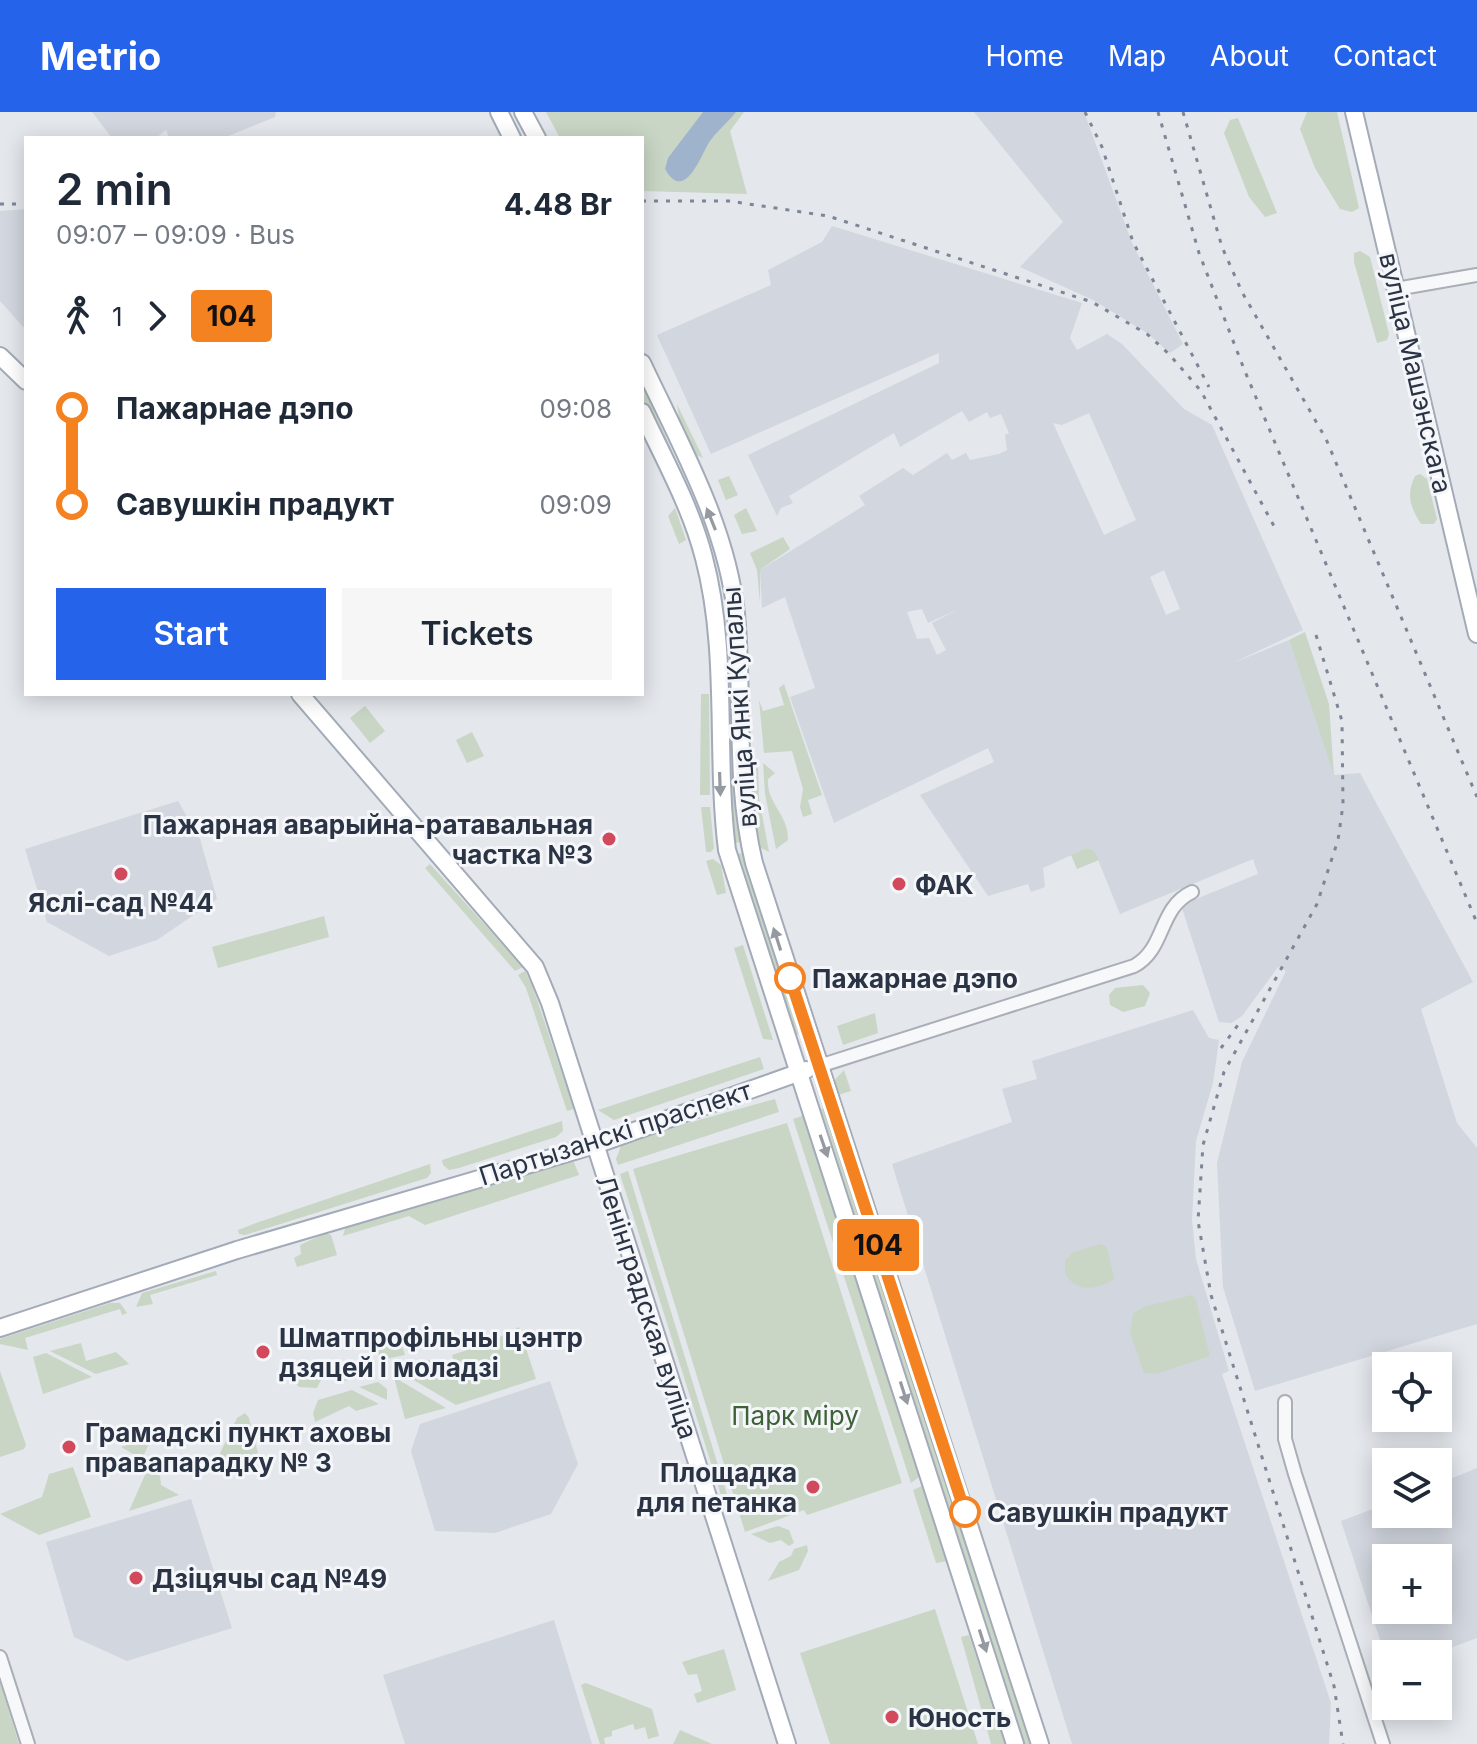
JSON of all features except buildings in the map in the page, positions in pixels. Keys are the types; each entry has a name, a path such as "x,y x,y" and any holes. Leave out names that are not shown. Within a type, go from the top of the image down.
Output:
{"main road":[{"path":"499,112 511,136"},
{"path":"523,112 536,136"},
{"name":"вуліца Машэнскага","path":"1354,112 1477,634"},
{"path":"0,356 24,379"},
{"name":"вуліца Янкі Купалы","path":"644,367 691,469 724,552 736,613 739,760 745,821 761,888 1040,1744"},
{"name":"вуліца Янкі Купалы","path":"644,416 679,491 704,558 717,655 720,783 727,850 1015,1744"},
{"path":"704,558 724,552"},
{"name":"Ленінградская вуліца","path":"302,696 535,967 787,1744"},
{"name":"Партызанскі праспект","path":"0,1328 237,1250 595,1145 819,1066"}],"street":[{"path":"1396,289 1477,275"},
{"name":"Партызанскі праспект","path":"819,1066 1134,966 1154,949 1170,908 1192,892"},
{"path":"1285,1402 1285,1439 1295,1474 1383,1744"},
{"path":"0,1657 28,1744"}],"shaded area":[{"path":"92,112 276,112 275,117 228,136 168,136 166,130 158,136 110,136"},
{"path":"974,112 1084,112 1132,243 1183,344 1170,353 1147,333 1093,300 1020,267 1063,222"},
{"path":"24,209 24,328 0,301 0,211"},
{"path":"832,226 1082,303 1070,338 1077,350 1107,334 1122,344 1184,409 1212,425 1303,630 1233,663 1289,640 1334,775 1360,773 1473,982 1421,1009 1457,1123 1477,1148 1477,1324 1384,1352 1372,1352 1372,1356 1255,1391 1223,1287 1217,1163 1242,1062 1286,971 1278,967 1242,1016 1231,1023 1219,1022 1181,905 1258,874 1253,859 1120,914 1094,850 1087,848 1043,868 1045,887 1031,892 1028,884 988,896 920,795 994,762 988,748 834,823 790,697 815,688 785,597 762,608 760,570 865,505 859,496 903,468 913,475 947,453 952,460 966,453 970,460 999,454 1007,450 1005,435 1009,433 1001,414 990,418 987,412 969,422 962,411 900,447 894,433 789,496 793,503 781,508 777,516 748,455 939,363 939,353 711,454 657,335 771,285 768,270 822,242","holes":["1089,413 1136,520 1104,535 1053,423 1062,425","1164,570 1180,609 1166,615 1150,577","922,609 928,623 959,609 932,623 946,650 937,655 929,638 917,639 907,612"]},
{"name":"Яслі-сад №44","path":"178,801 200,839 217,899 157,940 109,956 47,922 25,849"},
{"path":"1193,1010 1209,1038 1219,1040 1213,1083 1196,1141 1192,1220 1196,1259 1229,1371 1222,1374 1331,1703 1329,1744 1072,1744 892,1164 1012,1122 1002,1089 1037,1079 1032,1061"},
{"path":"550,1381 578,1464 551,1514 495,1533 435,1531 411,1451 420,1424"},
{"path":"1477,1468 1477,1638 1452,1648 1452,1640 1380,1640 1375,1624 1452,1624 1452,1544 1372,1544 1372,1615 1341,1521 1372,1509 1372,1528 1452,1528 1452,1478"},
{"name":"Дзіцячы сад №49","path":"191,1499 232,1628 127,1661 74,1637 46,1542"},
{"path":"554,1620 592,1744 405,1744 383,1675"}],"green space":[{"path":"546,112 744,112 730,131 747,194 644,191 644,136 559,136"},
{"path":"1307,112 1337,112 1359,208 1352,212 1340,209 1315,168 1300,129"},
{"path":"1238,118 1277,213 1265,217 1249,197 1224,133 1230,120"},
{"path":"1360,251 1370,257 1389,334 1387,340 1377,343 1354,262 1354,253"},
{"path":"644,388 711,539 644,400"},
{"path":"677,404 703,458 694,454 680,425"},
{"path":"1420,474 1427,479 1437,519 1434,524 1421,524 1412,506 1411,489 1415,476"},
{"path":"729,476 738,495 726,500 718,480"},
{"path":"675,508 686,540 679,544 668,516"},
{"path":"746,508 757,531 742,534 734,515"},
{"path":"783,537 790,549 760,570 760,603 757,570 750,553"},
{"path":"715,580 718,580 726,645 732,777 740,842 735,843"},
{"path":"1305,632 1329,704 1334,776 1289,640"},
{"path":"784,684 822,795 808,800 812,814 803,817 800,807 803,789 792,751 764,753 759,700 763,711 784,705 779,688"},
{"path":"701,694 709,694 710,795 700,795"},
{"path":"365,706 385,731 370,743 350,718"},
{"path":"472,732 484,756 467,763 456,740"},
{"path":"763,763 775,773 768,779 768,787 787,831 788,840 776,849 765,794"},
{"path":"758,766 759,798 769,852 759,847 750,805 750,783"},
{"path":"701,807 710,807 714,848 711,852 706,852"},
{"path":"1087,848 1094,850 1099,860 1077,869 1071,855"},
{"path":"743,853 799,1034 796,1035 744,879 737,854"},
{"path":"713,859 721,865 726,893 717,895 706,861"},
{"path":"430,864 523,967 515,971 425,868"},
{"path":"324,916 329,937 218,968 212,947"},
{"path":"743,945 773,1040 763,1039 734,948"},
{"path":"525,971 574,1109 567,1111 526,988 518,975"},
{"path":"1143,985 1150,993 1145,1006 1123,1012 1110,1005 1109,995 1115,988"},
{"path":"875,1013 878,1033 843,1045 837,1026"},
{"path":"760,1057 764,1069 614,1120 598,1110"},
{"path":"844,1070 851,1091 835,1096 833,1082"},
{"path":"775,1099 779,1112 618,1165 616,1159 623,1141"},
{"path":"828,1106 1031,1744 1024,1744 821,1109"},
{"path":"805,1115 922,1475 911,1483 793,1119"},
{"path":"562,1121 563,1131 556,1137 459,1168 449,1170 443,1165 442,1160"},
{"name":"Парк міру","path":"787,1123 902,1483 807,1515 804,1510 745,1532 633,1169"},
{"path":"571,1155 579,1175 425,1225 409,1216 343,1236 346,1225"},
{"path":"430,1164 431,1173 427,1178 245,1235 239,1234 238,1230 256,1223"},
{"path":"628,1171 728,1498 721,1495 620,1174"},
{"path":"326,1233 331,1235 337,1255 297,1267 294,1258 301,1254 300,1245"},
{"path":"1100,1244 1107,1247 1114,1279 1087,1288 1075,1284 1065,1273 1065,1260 1074,1252"},
{"path":"216,1271 217,1275 150,1295 153,1304 136,1307 142,1293"},
{"path":"1192,1295 1196,1300 1210,1356 1156,1374 1144,1373 1130,1333 1133,1314 1143,1307"},
{"path":"110,1303 120,1303 127,1313 122,1315 120,1309 25,1338 28,1350 0,1344 0,1339"},
{"path":"519,1327 536,1379 456,1405 395,1369 430,1360 435,1372 455,1366 452,1355 486,1344"},
{"path":"373,1340 400,1340 405,1355 381,1360"},
{"path":"81,1343 86,1361 116,1352 129,1364 96,1374 50,1351"},
{"path":"46,1353 92,1377 43,1394 33,1357"},
{"path":"297,1369 322,1378 317,1388 299,1387 291,1378"},
{"path":"338,1369 374,1371 374,1374 344,1381"},
{"path":"0,1371 26,1445 24,1449 0,1457"},
{"path":"394,1377 446,1408 405,1419"},
{"path":"378,1382 387,1389 387,1400 359,1387"},
{"path":"352,1390 379,1404 356,1411 349,1406 315,1422 313,1413 318,1400"},
{"path":"245,1413 258,1453 211,1472 237,1418"},
{"path":"152,1437 142,1459 121,1447"},
{"path":"149,1466 160,1476 161,1485 179,1495 129,1511"},
{"path":"73,1467 91,1517 39,1535 0,1514 42,1497 49,1474"},
{"path":"922,1486 926,1488 948,1561 936,1563 913,1490"},
{"path":"778,1526 789,1530 794,1543 789,1546 781,1540 770,1543 751,1534"},
{"path":"807,1545 808,1551 799,1570 768,1581 779,1562 791,1556 794,1549"},
{"path":"935,1609 978,1744 830,1744 800,1653"},
{"path":"969,1635 1005,1744 991,1744 961,1637"},
{"path":"724,1649 736,1690 697,1703 694,1694 702,1691 697,1674 688,1675 682,1662"},
{"path":"0,1682 19,1744 0,1744"},
{"path":"586,1683 652,1709 659,1736 648,1739 645,1727 635,1730 633,1724 612,1731 612,1736 604,1738 605,1744 600,1744 581,1685"},
{"path":"680,1730 712,1744 673,1744"}],"water":[{"path":"703,112 736,112 710,141 692,173 686,179 672,179 665,169 668,158"}],"railway":[{"path":"1085,112 1102,147 1133,242 1209,387"},
{"path":"1158,112 1199,253 1244,369 1477,923"},
{"path":"1183,112 1222,247 1242,292 1326,439 1477,797"},
{"path":"644,201 729,201 828,216 1092,302 1147,334 1201,391 1275,528"},
{"path":"0,204 24,204"},
{"path":"1316,635 1342,721 1343,805 1338,840 1317,904 1224,1072 1203,1145 1198,1221 1211,1295 1334,1686 1343,1744"},
{"path":"1221,1048 1238,1025"}],"bus line":[{"name":"104","path":"790,978 965,1512"}],"place":[{"name":"Пажарная аварыйна-ратавальная частка №3","path":"609,839"},
{"name":"Яслі-сад №44","path":"121,874"},
{"name":"ФАК","path":"899,884"},
{"name":"Пажарнае дэпо","path":"790,978"},
{"name":"Шматпрофільны цэнтр дзяцей і моладзі","path":"263,1352"},
{"name":"Грамадскі пункт аховы правапарадку № 3","path":"69,1447"},
{"name":"Площадка для петанка","path":"813,1487"},
{"name":"Савушкін прадукт","path":"965,1512"},
{"name":"Дзіцячы сад №49","path":"136,1578"},
{"name":"Юность","path":"892,1717"}]}
